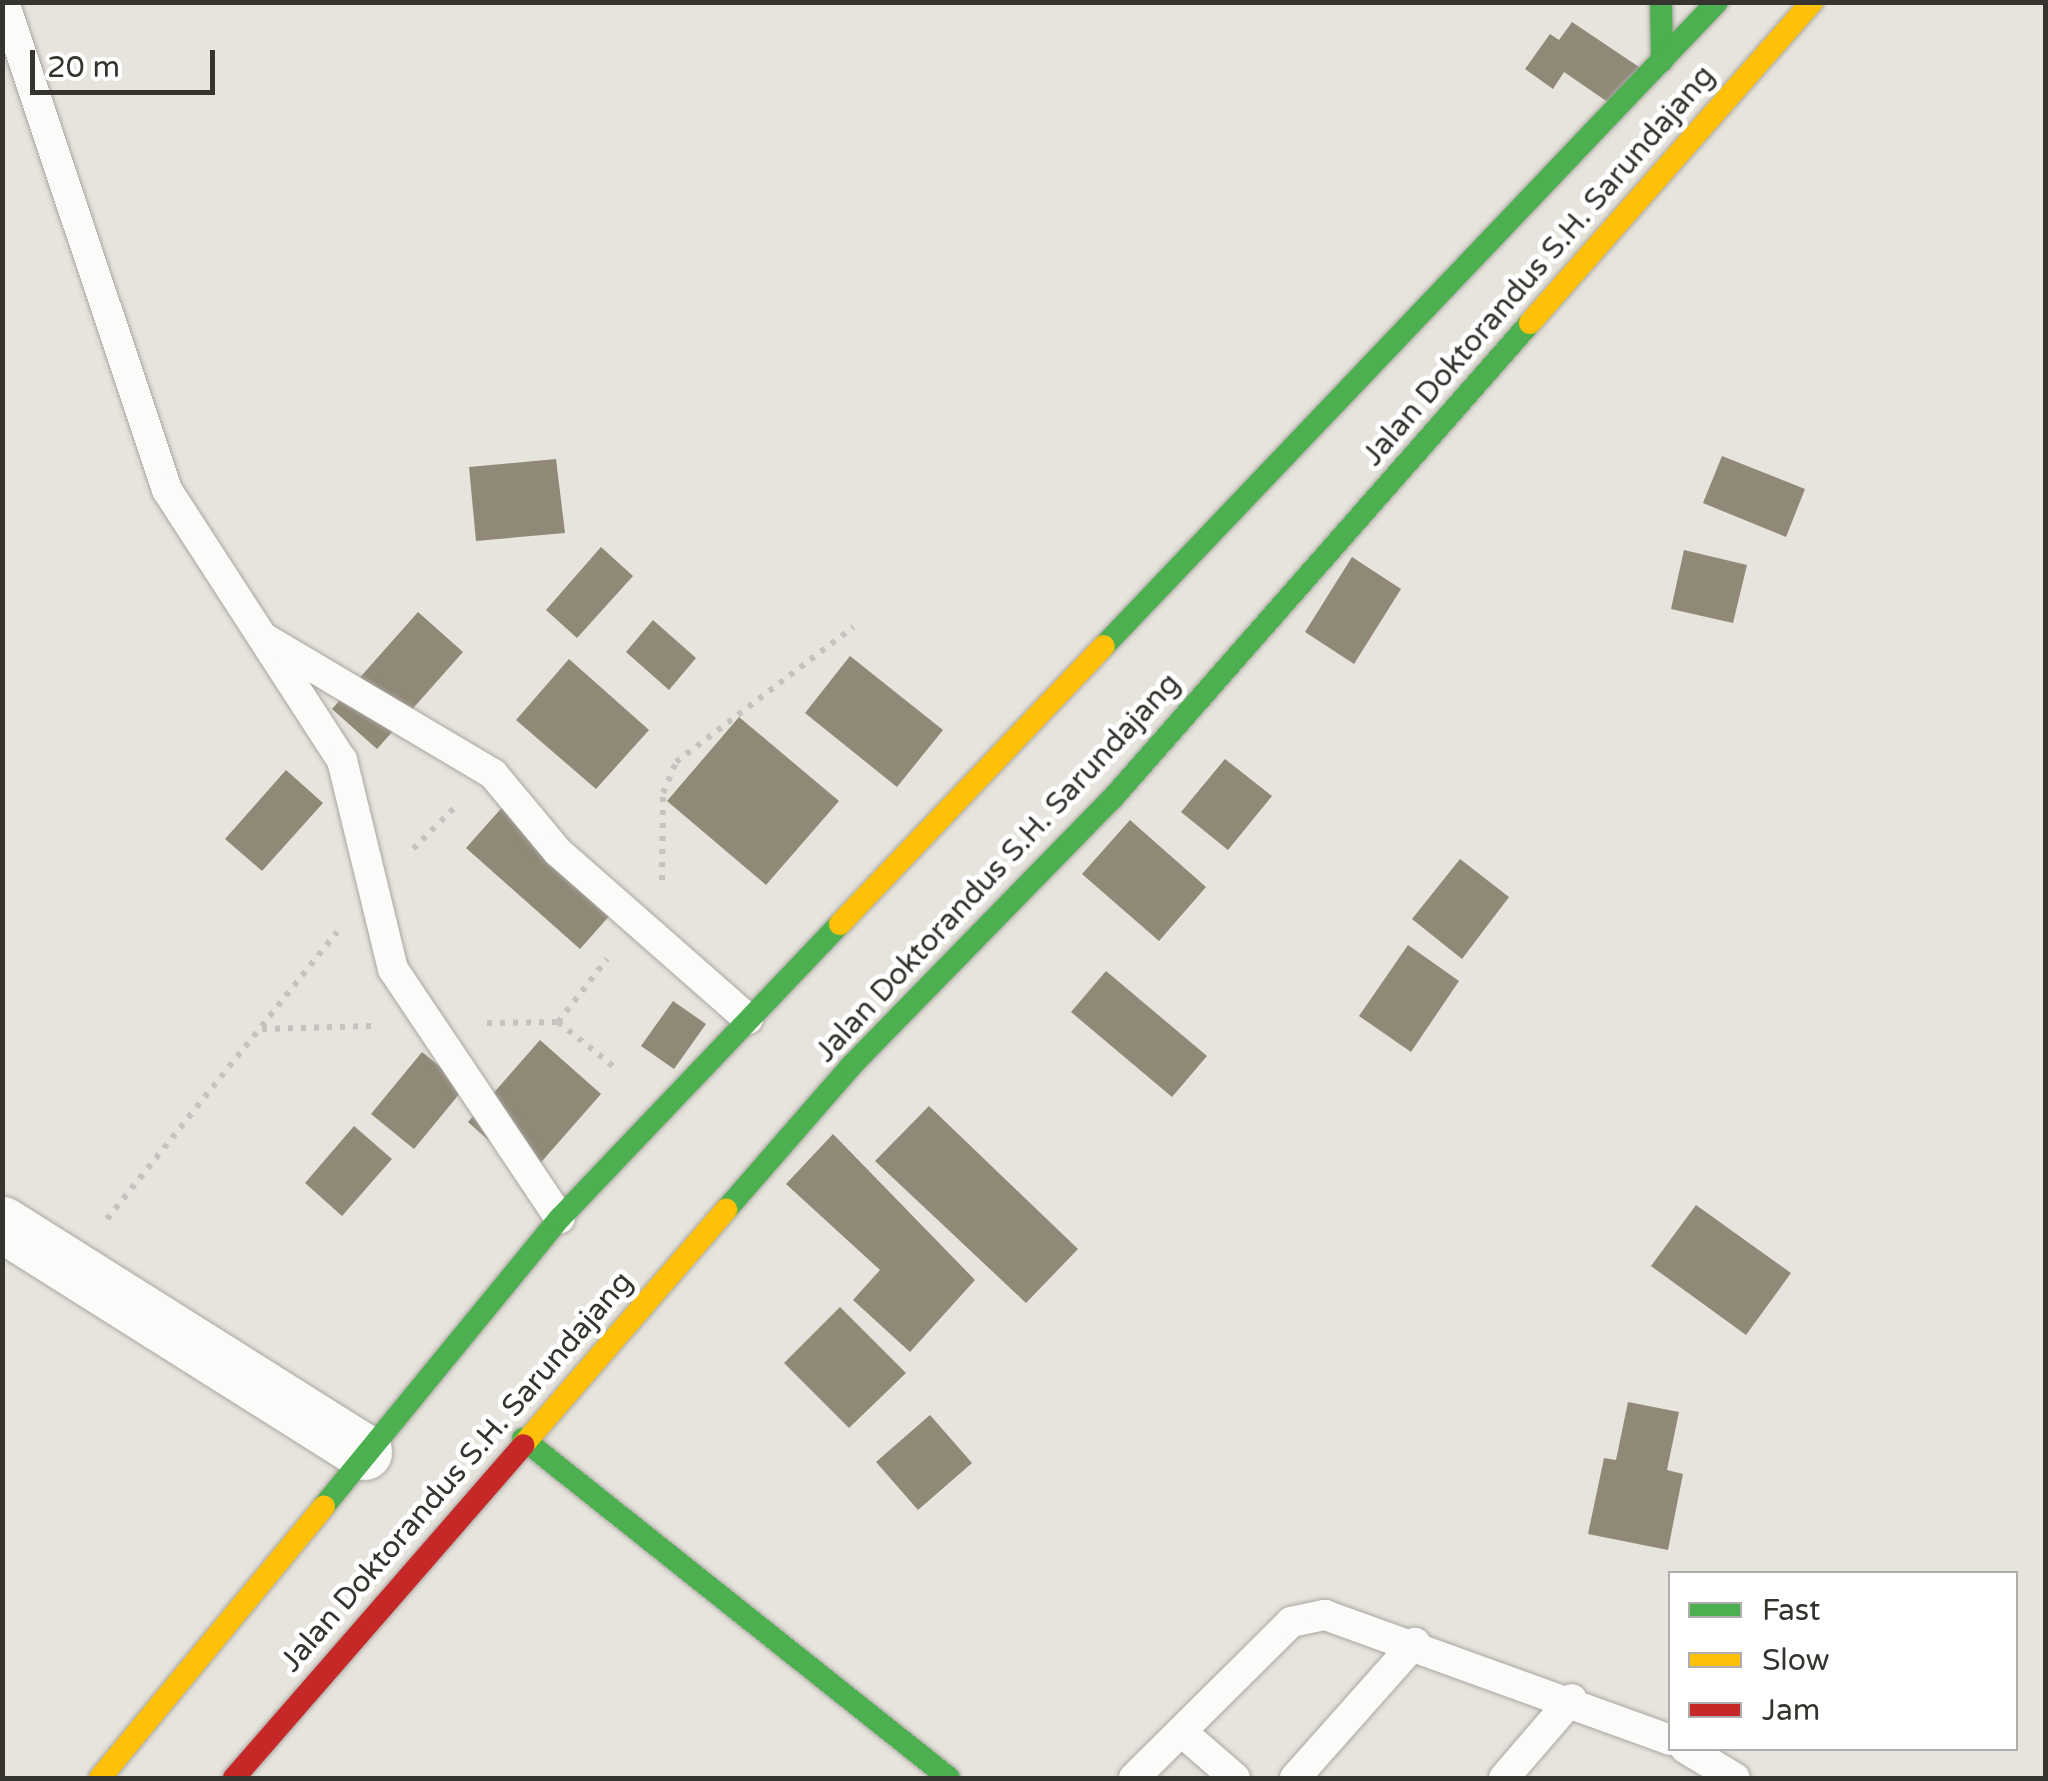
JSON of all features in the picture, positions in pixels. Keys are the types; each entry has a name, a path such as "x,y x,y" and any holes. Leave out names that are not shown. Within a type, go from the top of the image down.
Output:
{"main road":[{"path":"1662,2 1662,61"},
{"path":"100,1778 560,1218 748,1019 1397,358 1717,2"},
{"name":"Jalan Doktorandus S.H. Sarundajang","path":"234,1778 523,1439 850,1066 1111,800 1812,2"},
{"path":"1428,388 1452,411"},
{"path":"523,1439 949,1778"}],"street":[{"path":"2,1224 364,1452"}],"lane":[{"path":"4,2 168,490 256,633 342,760 393,969 560,1218"},
{"path":"256,633 493,774 573,866 748,1019"},
{"path":"1134,1778 1292,1622 1325,1616 1416,1643 1572,1699 1668,1739"},
{"path":"1295,1778 1416,1643"},
{"path":"1504,1778 1572,1699"},
{"path":"1182,1732 1235,1778"},
{"path":"1689,1751 1716,1774"}],"path":[{"path":"662,888 662,793 676,762 853,626"}],"building":[{"path":"1572,22 1642,69 1615,107 1564,72 1553,89 1525,69 1550,34 1559,40"},
{"path":"1722,456 1805,489 1786,537 1703,503"},
{"path":"556,459 565,533 476,541 469,467"},
{"path":"601,547 633,576 577,638 546,610"},
{"path":"1684,550 1747,565 1733,623 1671,609"},
{"path":"1352,557 1401,589 1354,664 1305,632"},
{"path":"418,612 463,652 377,749 332,709"},
{"path":"653,620 696,658 669,690 626,652"},
{"path":"850,656 943,730 897,787 805,713"},
{"path":"569,659 649,730 596,789 516,720"},
{"path":"739,717 839,801 766,885 667,801"},
{"path":"1225,759 1272,796 1228,850 1181,812"},
{"path":"286,770 323,803 262,871 225,839"},
{"path":"513,795 627,896 580,949 466,848"},
{"path":"1130,820 1206,887 1159,941 1082,874"},
{"path":"1460,859 1509,897 1462,959 1412,919"},
{"path":"1408,945 1459,981 1411,1052 1359,1016"},
{"path":"1106,971 1207,1056 1172,1097 1071,1012"},
{"path":"673,1001 706,1024 674,1069 641,1046"},
{"path":"540,1040 601,1094 529,1176 468,1122"},
{"path":"422,1052 465,1087 414,1149 371,1114"},
{"path":"929,1106 1078,1249 1026,1303 875,1161"},
{"path":"354,1126 392,1159 342,1216 305,1183"},
{"path":"833,1134 975,1280 910,1352 853,1300 880,1270 786,1184"},
{"path":"1696,1205 1791,1273 1746,1335 1651,1266"},
{"path":"840,1307 906,1373 849,1428 784,1363"},
{"path":"1628,1402 1679,1412 1667,1470 1683,1474 1668,1550 1588,1534 1604,1458 1616,1460"},
{"path":"930,1415 972,1463 918,1510 876,1462"}],"traffic: fast":[{"path":"1661,2 1662,61"},
{"path":"1104,646 1717,2"},
{"path":"726,1210 851,1066 1111,800 1530,323"},
{"path":"324,1506 560,1218 840,924"},
{"path":"523,1439 949,1778"}],"traffic: slow":[{"path":"1530,323 1812,2"},
{"path":"840,924 1104,646"},
{"path":"523,1445 726,1210"},
{"path":"100,1778 324,1506"}],"traffic: jam":[{"path":"234,1778 523,1445"}]}
